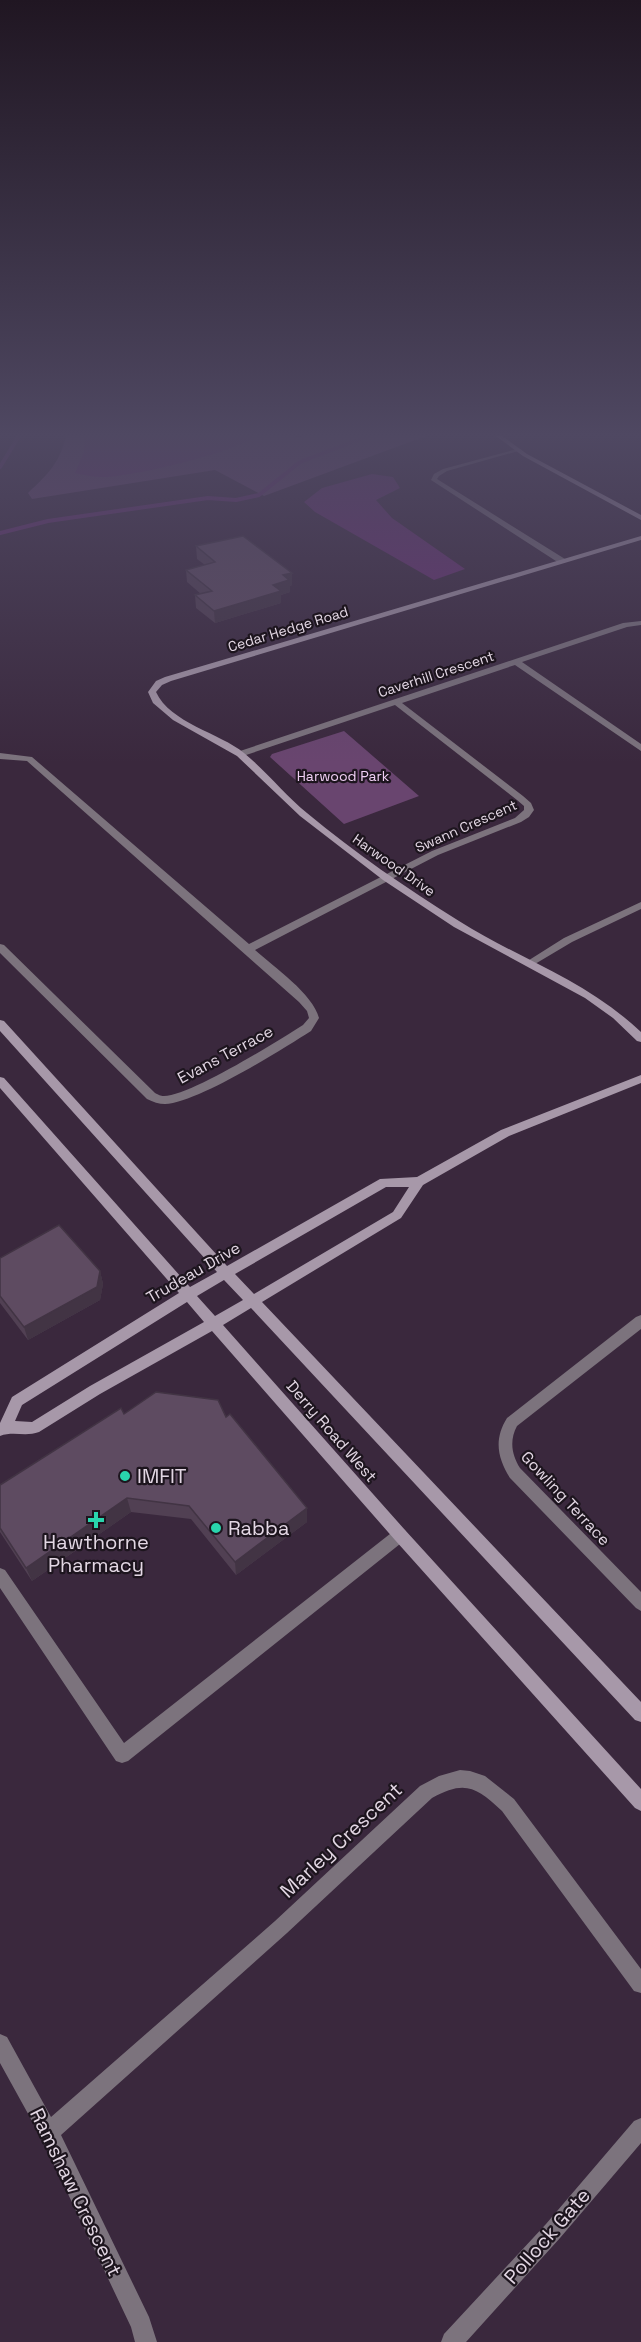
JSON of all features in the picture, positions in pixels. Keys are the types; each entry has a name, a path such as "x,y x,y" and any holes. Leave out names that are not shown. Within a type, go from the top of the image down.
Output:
{"street":[{"path":"537,545 562,561"},
{"name":"Cedar Hedge Road","path":"154,689 168,679 616,545"},
{"name":"Caverhill Crescent","path":"240,754 626,625 641,623"},
{"path":"516,662 641,748"},
{"name":"Harwood Drive","path":"154,689 154,698 176,718 240,754 303,814 386,878 458,925 589,995 617,1015 641,1038"},
{"name":"Swann Crescent","path":"386,878 435,853 518,820 529,810 528,805 520,798 395,701"},
{"name":"Evans Terrace","path":"0,756 12,755 29,759 248,949 303,999 312,1010 314,1018 307,1028 296,1035 184,1095 162,1100 153,1098 0,947"},
{"path":"248,949 386,878"},
{"path":"531,962 568,940 641,905"},
{"name":"Derry Road West","path":"0,1024 227,1274 641,1714"},
{"name":"Trudeau Drive","path":"419,1182 384,1182 227,1274 160,1310 17,1401 3,1429 34,1428 105,1384 253,1301 397,1215 419,1182 505,1133 641,1079"},
{"name":"Derry Road West","path":"0,1081 399,1535 641,1802"},
{"name":"Gowling Terrace","path":"641,1321 512,1422 506,1430 505,1443 506,1458 515,1473 641,1603"},
{"path":"0,1575 122,1755 399,1535"},
{"name":"Marley Crescent","path":"49,2132 105,2080 281,1927 426,1791 446,1779 468,1778 489,1787 508,1805 641,1984"},
{"name":"Ramshaw Crescent","path":"0,2044 49,2132 141,2325 146,2342"},
{"name":"Pollock Gate","path":"452,2342 553,2231 641,2128"}],"green space":[{"name":"Harwood Park","path":"344,731 419,796 344,824 270,757 272,754"}],"shaded area":[{"path":"373,545 431,545 465,569 434,580"}],"building":[{"path":"255,545 292,573 283,575 289,580 273,585 281,591 214,611 195,595 212,591 186,570 215,562 196,546"},
{"path":"59,1225 100,1271 97,1287 24,1327 0,1296 0,1258"},
{"path":"156,1392 218,1400 226,1417 230,1414 307,1508 235,1562 189,1506 127,1498 26,1568 0,1528 0,1485 121,1408 124,1414"}],"place":[{"name":"IMFIT","path":"125,1476"},
{"name":"Hawthorne Pharmacy","path":"96,1520"},
{"name":"Rabba","path":"216,1528"}]}
